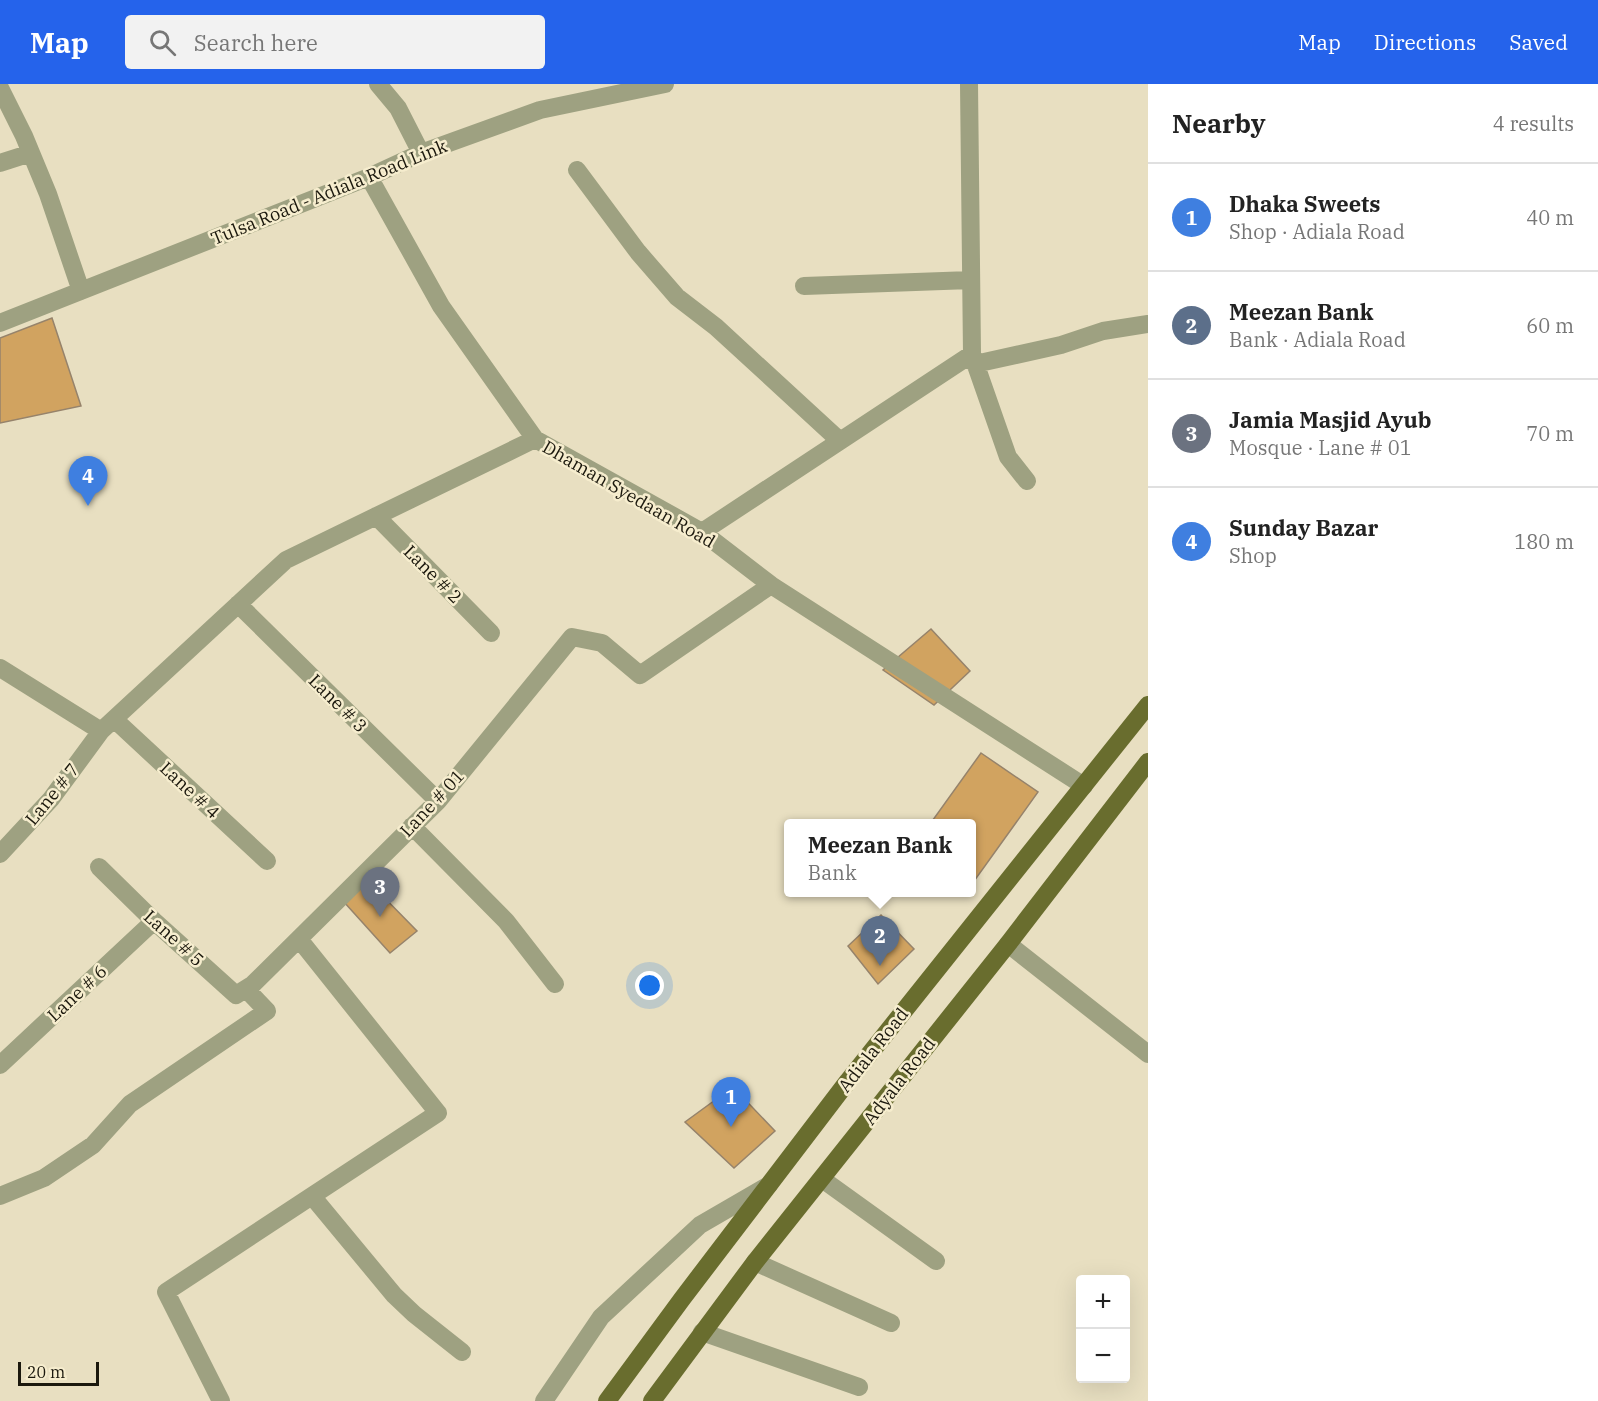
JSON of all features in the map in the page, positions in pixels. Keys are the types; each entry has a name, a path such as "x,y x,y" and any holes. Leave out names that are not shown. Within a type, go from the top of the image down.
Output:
{"main road":[{"name":"Adiala Road","path":"607,1401 848,1081 1148,705"},
{"name":"Adyala Road","path":"652,1401 755,1262 1147,765"}],"street":[{"path":"378,84 398,108 421,153"},
{"name":"Tulsa Road - Adiala Road Link","path":"0,322 369,177 421,153 540,110 664,84"},
{"path":"969,84 974,359 1008,457 1027,481"},
{"path":"0,88 24,136 48,194 81,291"},
{"path":"0,163 31,153"},
{"path":"577,170 638,252 676,297 716,327 840,441"},
{"path":"369,177 441,306 535,439"},
{"path":"804,285 971,280"},
{"path":"702,532 840,441 974,359 1061,345 1103,331 1148,324"},
{"name":"Dhaman Syedaan Road","path":"107,725 285,560 535,439 702,532 771,585 1084,786"},
{"name":"Lane # 2","path":"376,516 491,633"},
{"name":"Lane # 01","path":"252,985 438,801 572,637 602,643 640,675 771,585"},
{"name":"Lane # 3","path":"238,604 438,801"},
{"path":"0,668 107,725"},
{"name":"Lane # 7","path":"0,854 51,799 107,725"},
{"name":"Lane # 4","path":"107,725 267,861"},
{"path":"412,826 506,921 555,984"},
{"name":"Lane # 5","path":"99,867 154,921 236,995 252,985"},
{"name":"Lane # 6","path":"0,1065 154,921"},
{"path":"221,1401 166,1292 438,1113 298,939"},
{"path":"1008,944 1148,1054"},
{"path":"0,1196 44,1178 93,1145 130,1104 267,1011 248,990 252,985"},
{"path":"822,1179 936,1261"},
{"path":"544,1401 601,1317 700,1225 769,1184"},
{"path":"312,1196 394,1295 462,1352"},
{"path":"755,1262 891,1323"},
{"path":"702,1332 859,1387"}],"building":[{"path":"52,318 81,406 0,423 0,338"},
{"path":"931,629 970,671 934,705 883,670"},
{"path":"981,753 1038,792 976,878 976,819 934,819"},
{"path":"367,880 417,931 390,953 344,902"},
{"path":"881,915 914,949 878,984 848,946"},
{"path":"733,1087 775,1131 734,1168 685,1122"}],"place":[{"name":"Sunday Bazar","path":"88,506"},
{"name":"Jamia Masjid Ayub","path":"380,917"},
{"name":"Meezan Bank","path":"880,966"},
{"name":"Dhaka Sweets","path":"731,1127"}]}
